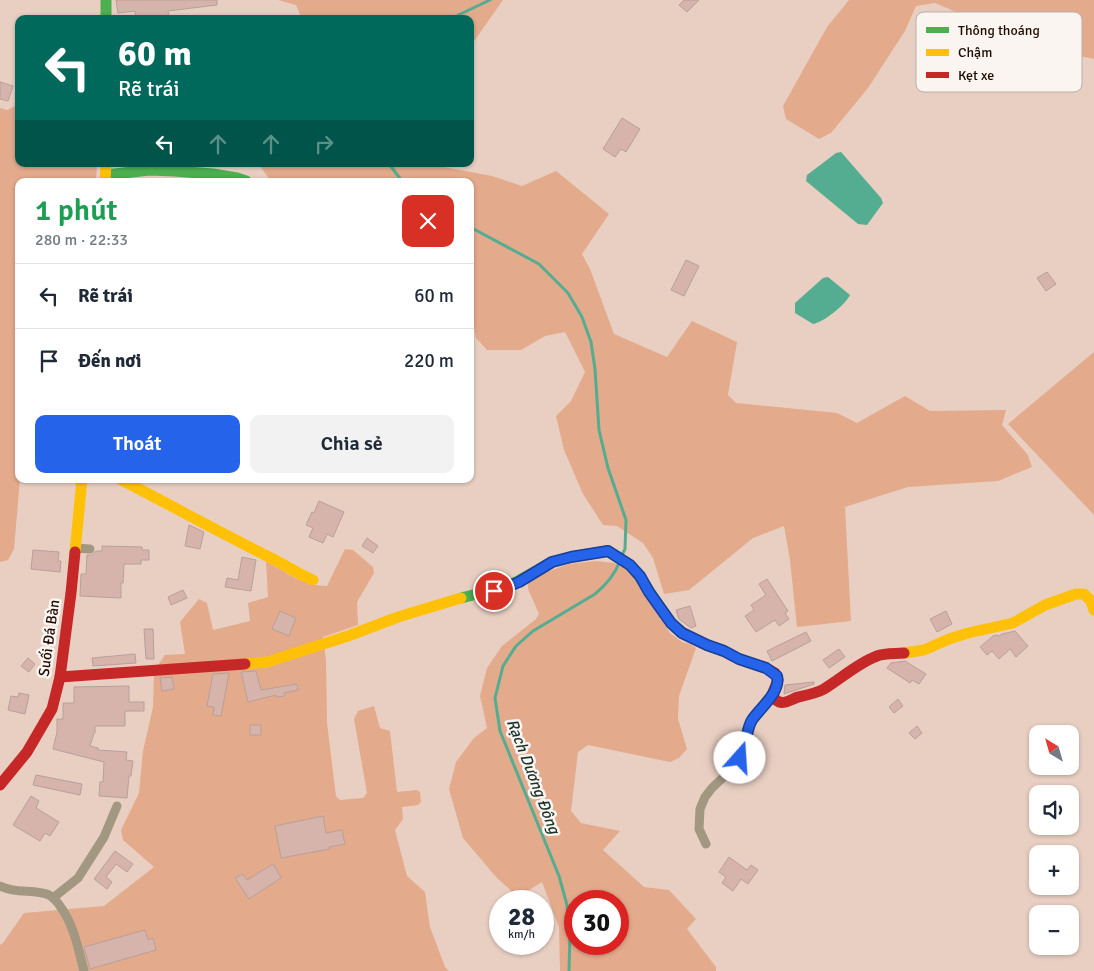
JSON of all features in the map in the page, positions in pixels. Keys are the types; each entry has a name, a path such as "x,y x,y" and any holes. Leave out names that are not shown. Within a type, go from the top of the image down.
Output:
{"street":[{"path":"106,0 106,15"},
{"path":"106,173 149,170 213,174 237,178"},
{"name":"Suối Đá Bàn","path":"0,785 27,752 52,709 60,677 76,548 82,483"},
{"path":"128,483 313,580"},
{"path":"76,548 90,549"},
{"path":"60,677 268,662 348,636 398,617 509,586 552,562 608,551 630,565 640,576 671,623 682,633 739,659 766,668 777,676 778,680 772,695 751,722 740,758 705,797 700,809 699,829 706,844"},
{"path":"772,695 778,702 785,703 822,690 878,656 924,650 968,633 1013,623 1045,605 1076,594 1084,594 1089,598 1094,610"},
{"path":"53,898 78,878 104,838 117,806"},
{"path":"0,886 11,890 49,895 53,898 70,923 84,971"}],"shaded area":[{"path":"278,0 503,0 474,41 474,15 300,15 296,5"},
{"path":"849,0 1094,0 1094,59 1082,56 1082,12 956,12 935,3 916,6 905,31 868,88 831,133 819,139 786,119 783,106 827,27"},
{"path":"15,106 15,167 97,167 96,178 15,178 15,483 20,483 14,549 8,560 0,562 0,108 7,110"},
{"path":"841,152 881,198 883,203 867,225 858,224 806,181 807,175 836,153"},
{"path":"261,167 444,167 492,176 522,186 556,171 609,214 582,254 590,269 614,334 667,357 692,321 737,342 728,395 736,403 837,413 857,423 905,396 930,411 1006,410 1002,425 1028,455 1032,467 998,481 908,487 845,507 851,621 797,627 790,560 784,526 753,538 689,590 664,594 653,558 643,543 617,526 603,525 583,494 564,450 556,416 571,401 585,372 565,332 545,336 521,350 487,350 476,338 474,325 474,178 269,178"},
{"path":"828,277 850,295 834,313 813,324 795,313 795,303 823,278"},
{"path":"1094,352 1094,515 1008,424"},
{"path":"345,549 353,550 373,567 374,573 357,602 358,625 323,637 326,660 327,723 336,796 340,800 363,798 367,793 354,719 358,711 374,706 380,728 390,731 397,792 417,790 420,792 421,802 418,805 402,807 403,819 395,830 407,876 425,892 430,927 445,967 449,971 0,971 0,945 24,913 104,906 154,867 123,840 121,830 139,793 143,751 153,707 154,671 165,655 185,654 180,622 199,599 207,603 213,630 250,621 248,603 268,597 266,561 303,581 319,586 327,586"},
{"path":"596,561 615,563 628,569 670,633 682,642 696,648 679,696 678,719 687,749 679,758 670,762 588,745 578,752 571,811 581,823 620,831 603,850 644,887 669,890 696,919 687,929 716,967 716,971 560,971 559,927 554,914 554,890 545,890 542,882 529,890 510,890 496,877 463,838 449,789 456,762 474,738 487,728 480,696 487,668 502,646 536,619 539,614 528,589 528,582 544,573 569,564"}],"building":[{"path":"116,0 217,0 217,5 168,11 168,15 136,15 135,11 118,13"},
{"path":"684,0 699,0 687,12 679,5"},
{"path":"0,82 13,86 8,101 0,99"},
{"path":"622,118 640,129 626,152 621,149 615,157 603,149"},
{"path":"686,260 699,266 684,296 671,290"},
{"path":"1047,272 1056,284 1046,291 1037,278"},
{"path":"319,501 344,512 333,537 327,534 323,543 309,537 313,528 306,525"},
{"path":"189,525 204,532 200,549 185,546"},
{"path":"367,538 378,546 373,553 362,546"},
{"path":"102,546 142,547 142,550 149,550 149,560 141,560 141,564 124,564 121,598 80,596 81,574 86,574 87,555 92,555 96,551 102,551"},
{"path":"33,550 59,552 58,561 61,561 60,572 31,569"},
{"path":"242,557 256,560 251,591 225,587 227,578 238,580"},
{"path":"767,579 788,611 785,613 789,619 779,626 775,620 756,632 745,616 754,610 751,605 766,595 759,584"},
{"path":"183,590 187,598 171,605 168,597"},
{"path":"690,606 696,626 691,628 679,619 676,610"},
{"path":"280,611 296,618 289,636 272,629"},
{"path":"946,611 952,624 937,632 930,619"},
{"path":"144,629 153,629 154,659 146,659"},
{"path":"1015,631 1028,646 1016,657 1010,649 999,659 992,651 987,655 980,647 993,636"},
{"path":"806,632 811,641 772,661 767,651"},
{"path":"839,649 845,657 829,668 823,660"},
{"path":"135,654 136,663 93,666 92,658"},
{"path":"28,658 35,664 29,672 21,666"},
{"path":"905,661 926,674 919,684 912,680 910,683 887,668 891,663"},
{"path":"256,671 261,690 297,684 298,690 284,693 285,696 276,697 276,695 248,702 241,672"},
{"path":"229,673 221,716 213,715 214,707 207,706 213,674"},
{"path":"172,677 174,689 162,691 160,678"},
{"path":"814,682 814,684 784,694 785,685"},
{"path":"129,686 129,702 144,702 144,711 125,711 125,726 95,726 95,733 90,746 98,748 98,750 127,752 126,760 133,761 131,776 129,776 127,798 99,796 100,782 103,782 104,762 53,749 57,732 57,719 63,719 63,703 74,703 74,687"},
{"path":"19,693 29,695 25,714 8,710 11,696 18,697"},
{"path":"898,699 903,706 894,713 889,707"},
{"path":"250,725 261,725 261,735 250,735"},
{"path":"917,726 922,733 915,739 909,733"},
{"path":"36,775 82,784 80,795 33,785"},
{"path":"31,796 39,801 36,808 59,822 50,836 45,833 40,841 13,825"},
{"path":"323,816 326,833 342,830 345,844 329,847 330,849 281,858 275,826"},
{"path":"115,851 133,864 127,872 116,864 106,877 112,882 107,889 94,879"},
{"path":"729,857 747,870 751,865 758,870 748,884 741,879 733,891 722,883 726,877 719,872"},
{"path":"273,864 281,878 249,899 235,878 243,874 247,880"},
{"path":"145,930 148,940 153,938 156,950 90,969 84,947"}],"waterway":[{"name":"Rạch Dương Đông","path":"458,15 490,0"},
{"name":"Rạch Dương Đông","path":"391,167 400,178"},
{"name":"Rạch Dương Đông","path":"474,229 539,264 568,293 582,317 591,342 595,369 599,430 608,468 626,520 625,549 622,555"},
{"name":"Rạch Dương Đông","path":"569,971 570,934 567,905 559,876 500,731 495,698 503,666 516,646 533,631 595,594 610,579 620,561"}],"traffic: fast":[{"path":"106,0 106,15"},
{"path":"106,175 149,170 213,174 237,178"},
{"path":"461,598 509,586 552,562 608,551 630,565 671,623 683,633"}],"traffic: slow":[{"path":"105,178 106,167"},
{"path":"75,552 82,483"},
{"path":"128,483 313,580"},
{"path":"904,653 924,650 968,633 1013,623 1045,605 1076,594 1084,594 1091,601 1094,610"},
{"path":"245,664 267,662 348,636 398,617 461,598"}],"traffic: jam":[{"path":"0,785 27,752 52,709 60,677 75,552"},
{"path":"683,633 739,659 775,673 778,680 772,695 781,702 787,702 821,690 877,656 904,653"},
{"path":"60,677 245,664"}],"route":[{"path":"494,591 519,582 552,562 571,557 608,551 630,565 640,576 671,623 682,633 748,663 766,668 777,676 777,686 772,695 751,722 740,758"}]}
